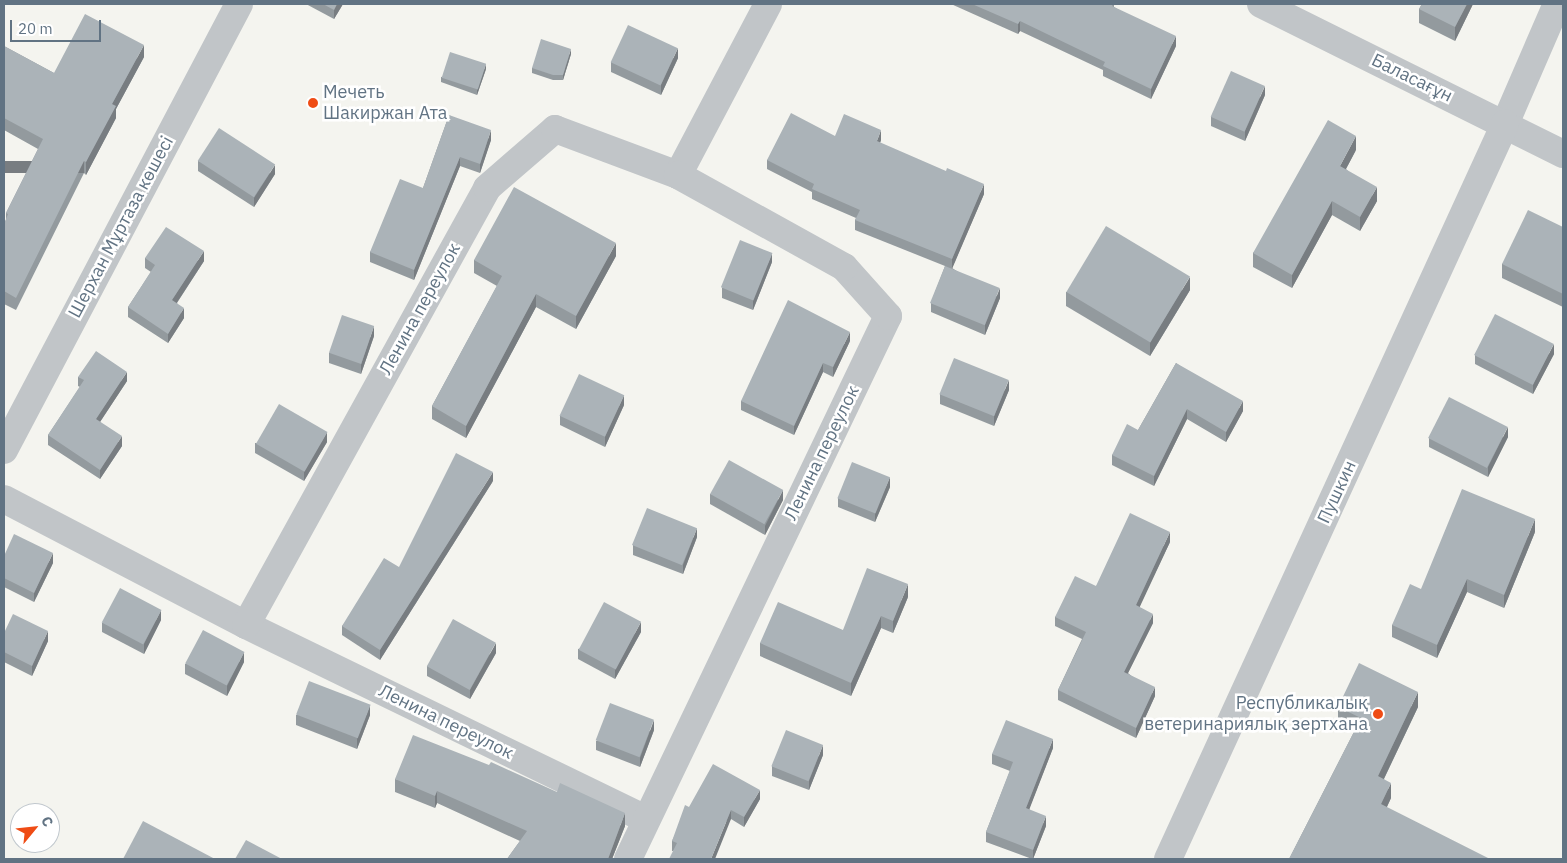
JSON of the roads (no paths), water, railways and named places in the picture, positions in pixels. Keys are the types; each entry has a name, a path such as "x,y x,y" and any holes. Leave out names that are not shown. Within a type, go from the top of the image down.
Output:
{"street":[{"name":"Шерхан Мұртаза көшесі","path":"4,450 239,4"},
{"path":"678,175 768,4"},
{"name":"Баласағұн","path":"1261,4 1563,154"},
{"name":"Пушкин","path":"1168,859 1505,124 1557,4"},
{"name":"Ленина переулок","path":"246,625 487,188 555,129 678,175 844,267 888,316 628,859"},
{"name":"Ленина переулок","path":"4,499 246,625 646,819"}],"place":[{"name":"Мечеть Шакиржан Ата","path":"313,103"},
{"name":"Республикалық ветеринариялық зертхана","path":"1378,714"}]}
